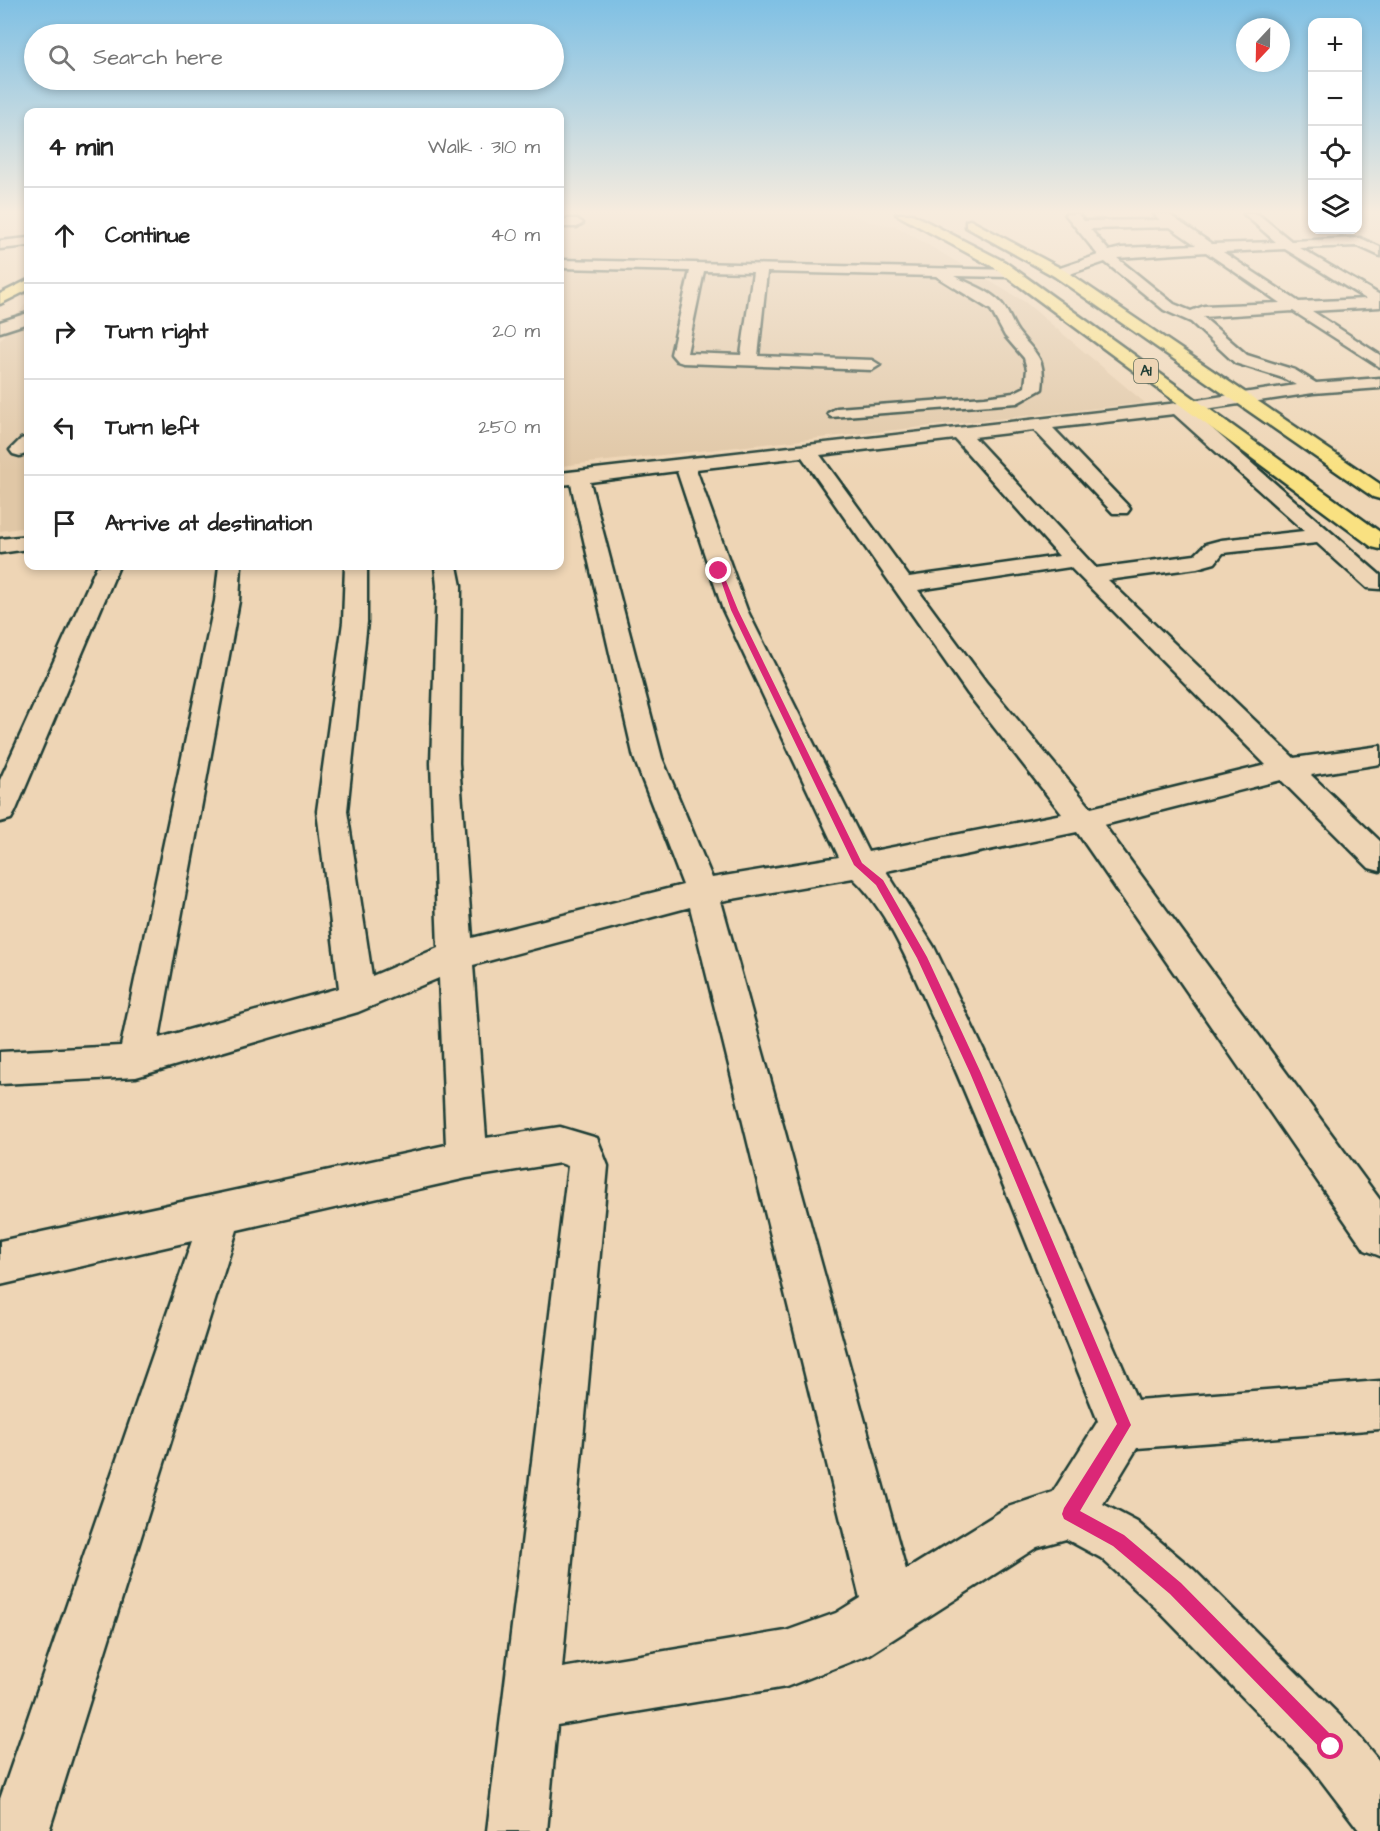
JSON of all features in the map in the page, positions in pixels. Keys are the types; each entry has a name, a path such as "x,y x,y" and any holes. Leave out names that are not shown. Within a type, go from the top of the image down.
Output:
{"main road":[{"name":"A1","path":"1046,299 1186,407 1380,542"},
{"name":"A1","path":"1097,299 1380,493"}],"street":[{"path":"691,299 679,354 683,358 872,365"},
{"path":"748,361 756,299"},
{"path":"837,413 985,402 1017,398 1033,389 1034,359 1025,346 1014,337 997,308 987,299"},
{"path":"1160,299 1169,307 1196,319 1238,357 1252,364 1288,374 1313,388"},
{"path":"1284,299 1380,362"},
{"path":"1196,319 1195,315 1204,311 1380,302"},
{"path":"0,327 24,319"},
{"path":"1238,357 1281,355"},
{"path":"890,1610 702,892 648,758 569,478 1186,407 1313,388 1380,383"},
{"path":"1355,385 1380,402"},
{"path":"1186,407 1320,536 1375,583"},
{"path":"1039,424 1120,509"},
{"path":"960,433 1083,568 1380,860"},
{"path":"807,451 977,688 1084,820 1380,1235"},
{"path":"685,465 719,571 735,610 858,865 879,883 922,957 976,1073 1124,1425"},
{"path":"902,585 1083,568 1197,561 1207,558 1214,549 1221,547 1320,536"},
{"path":"0,812 106,570"},
{"path":"136,1061 227,602 230,570"},
{"path":"356,570 355,622 332,811 358,997"},
{"path":"447,570 449,586 445,763 467,1158"},
{"path":"0,1068 136,1061 358,997 455,956 702,892 858,865 1084,820 1287,769 1380,755"},
{"path":"0,1263 467,1158 560,1145 583,1151 588,1166 517,1831"},
{"path":"19,1831 222,1213"},
{"path":"1124,1425 1380,1405"},
{"path":"1069,1514 1124,1425"},
{"path":"531,1701 786,1659 851,1635 1026,1525 1069,1514 1119,1540 1175,1588 1331,1747 1380,1809"}],"shaded area":[{"path":"564,299 1021,299 1145,403 564,466"},
{"path":"24,306 24,528 0,531 0,341"}],"route":[{"path":"719,571 735,610 858,865 879,883 890,898 922,957 976,1073 1124,1425 1069,1514 1119,1540 1175,1588 1331,1747"}]}
